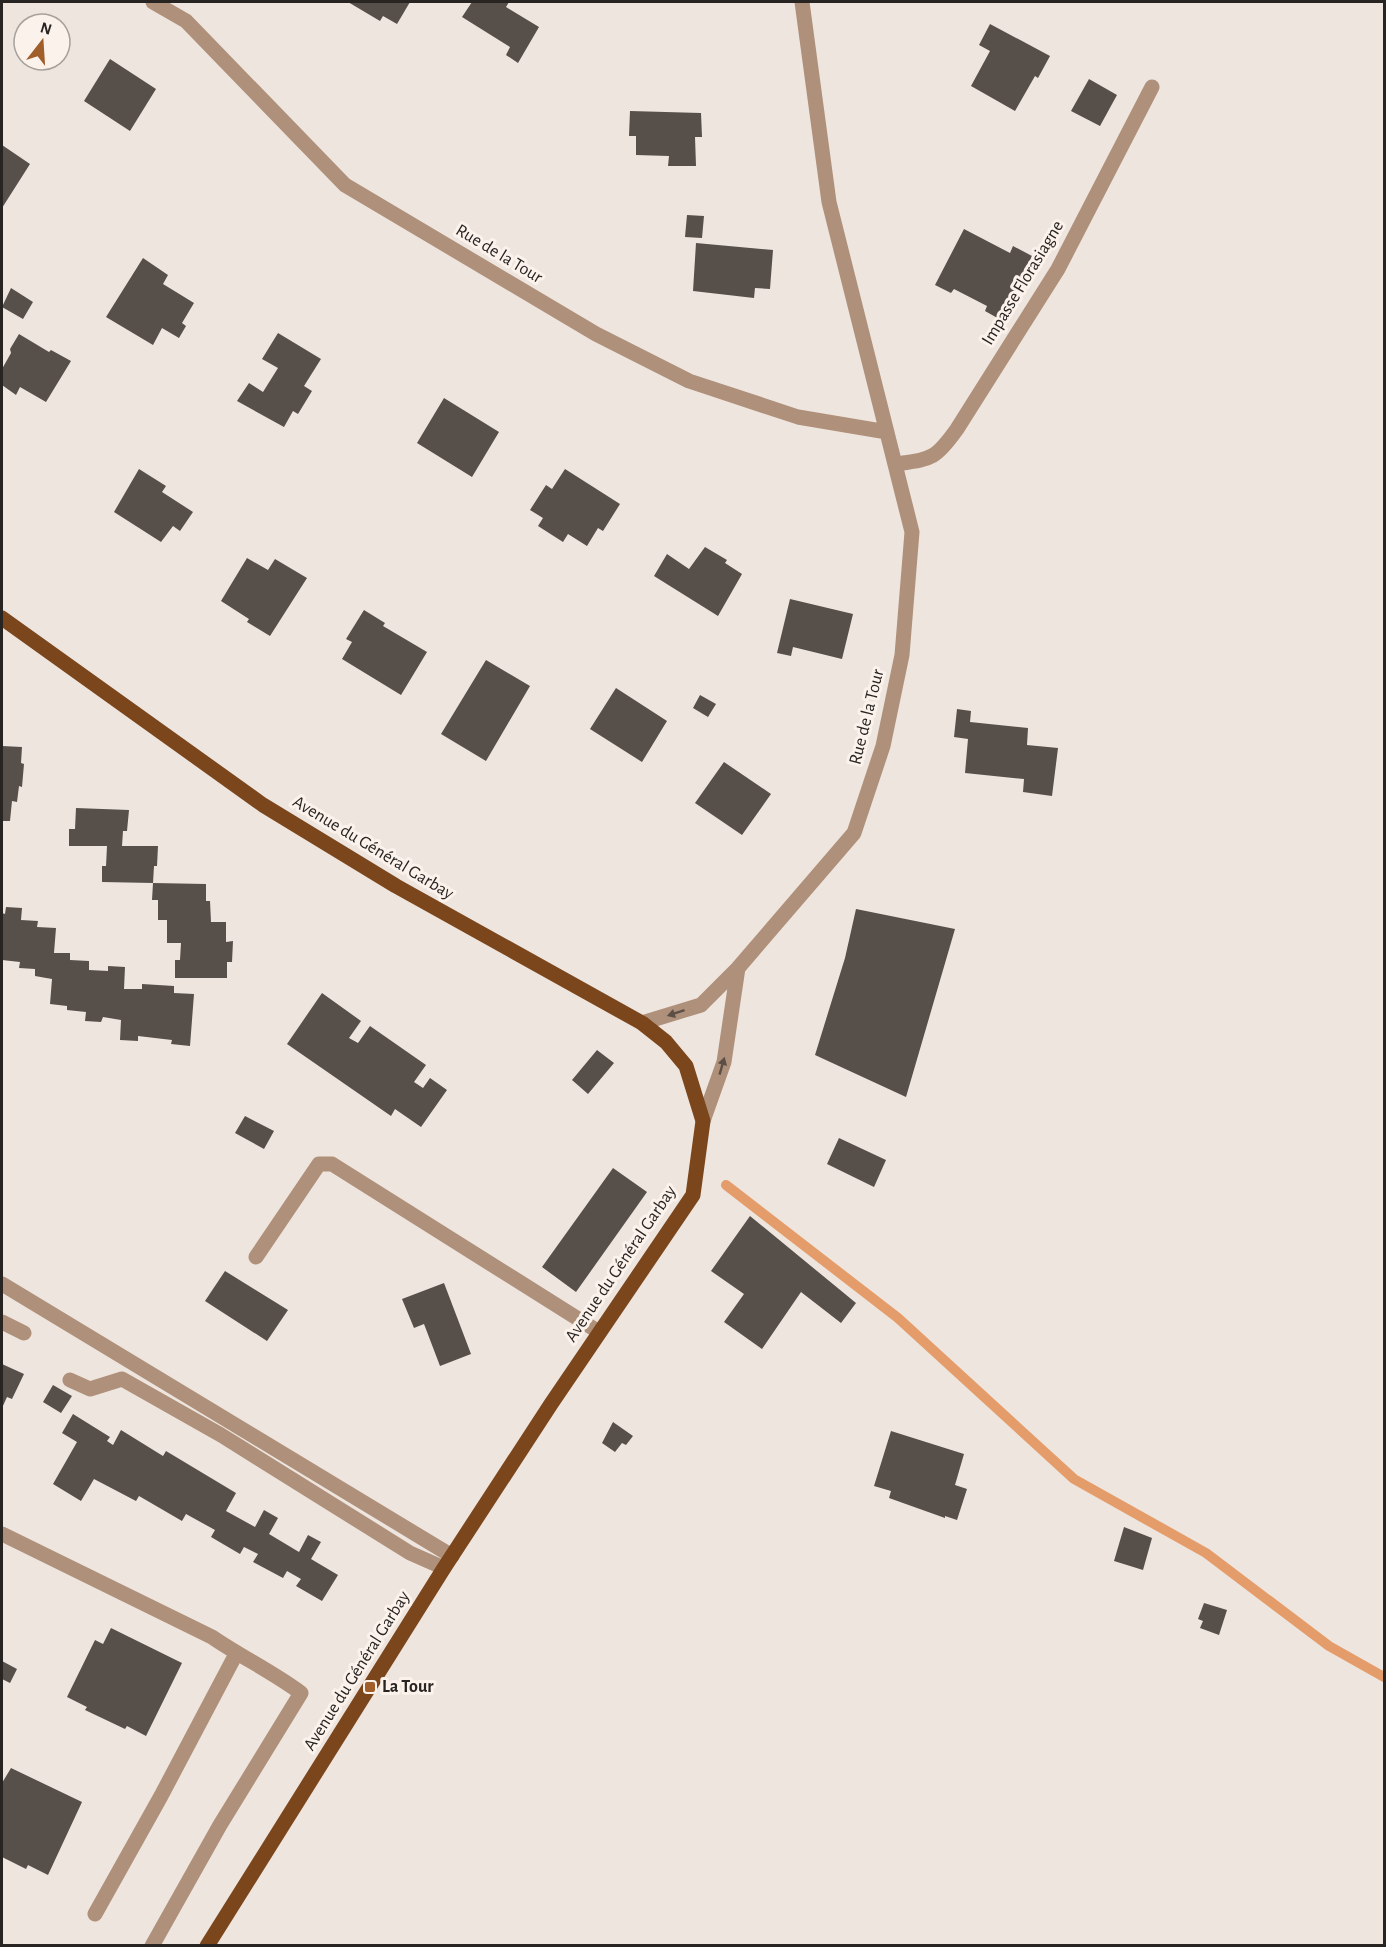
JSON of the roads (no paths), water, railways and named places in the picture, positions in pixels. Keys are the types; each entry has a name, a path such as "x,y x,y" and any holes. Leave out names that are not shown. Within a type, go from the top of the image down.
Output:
{"main road":[{"name":"Avenue du Général Garbay","path":"2,618 263,805 396,886 642,1023 666,1042 686,1066 703,1121 693,1195 599,1332 448,1562 207,1946"}],"street":[{"name":"Rue de la Tour","path":"153,2 186,21 345,185 596,334 689,381 798,417 887,432"},
{"name":"Rue de la Tour","path":"642,1023 701,1005 738,968 854,833 883,746 902,655 912,532 829,202 802,2"},
{"name":"Impasse Florasiagne","path":"896,464 929,459 946,445 957,429 1058,269 1152,87"},
{"path":"703,1121 724,1062 738,968"},
{"path":"256,1257 319,1164 332,1164 599,1332"},
{"path":"2,1284 448,1562"},
{"path":"2,1322 24,1333"},
{"path":"70,1380 90,1389 122,1379 221,1436 410,1552 448,1562"},
{"path":"2,1534 212,1637 236,1654 278,1676 301,1693 220,1825 152,1946"},
{"path":"95,1914 236,1654"}],"waterway":[{"path":"726,1185 898,1318 1074,1479 1206,1553 1329,1646 1384,1677"}],"place":[{"name":"La Tour","path":"370,1687"}]}
